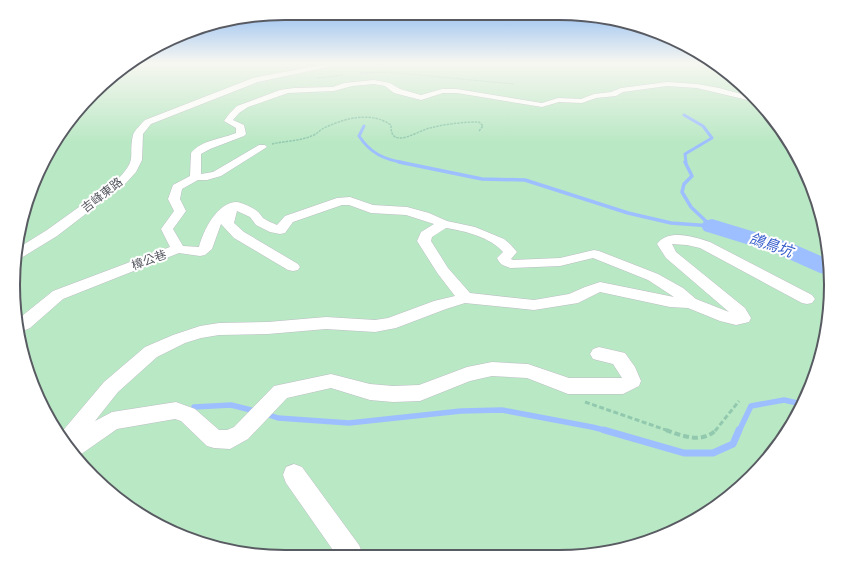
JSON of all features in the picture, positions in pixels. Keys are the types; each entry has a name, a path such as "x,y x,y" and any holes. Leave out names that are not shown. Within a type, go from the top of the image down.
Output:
{"street":[{"name":"吉峰東路","path":"22,251 52,233 122,182 132,170 137,160 138,134 148,122 229,90"},
{"path":"262,147 217,174 207,177 196,177 196,153 206,146 241,134 241,127 228,121 235,110 250,102 288,91 309,90"},
{"path":"396,90 421,98 442,91 457,91 535,105 546,104 558,100 582,101 594,96 613,94 621,90 627,90"},
{"path":"717,90 745,97"},
{"path":"235,110 229,108 232,104 249,95"},
{"name":"樟公巷","path":"23,325 58,295 178,249 167,229 180,211 174,199 177,187 196,177"},
{"path":"178,249 200,252 205,249 210,230 222,214 237,206 247,209 254,214 260,222 280,230 289,219 341,200 350,201 371,208 406,211 490,237 506,245 510,252 504,258 506,262 511,264 560,262 594,254 652,277 678,292 690,303"},
{"path":"231,208 227,224 239,235 293,267"},
{"path":"444,224 426,235 424,241 443,271 464,298"},
{"path":"69,438 111,387 151,352 179,339 200,332 219,329 268,328 326,323 375,326 390,324 440,305 464,298 534,304 573,299 590,290 600,287 670,302 690,303 726,317 736,319 743,318 739,312 671,255 664,244 668,240 680,239 694,241 705,245 807,299"},
{"path":"75,446 112,421 176,410 188,415 214,439 230,440 241,433 281,392 331,381 370,392 393,394 420,393 467,374 492,369 528,371 568,386 623,386 632,381 630,372 619,358 599,354"},
{"path":"294,475 347,550"}],"path":[{"path":"262,147 314,135 326,127 360,117 378,117 385,120 391,125 391,132 394,136 401,138 426,129 470,122 479,122 483,126 479,131"},
{"path":"568,386 574,397 584,402 691,439 706,436 715,432 739,401"}],"green space":[{"path":"106,90 738,90 758,110 779,138 797,168 815,216 822,250 824,285 822,320 810,370 797,402 779,432 758,460 734,484 706,505 676,523 628,541 594,548 559,550 285,550 250,548 200,536 168,523 138,505 110,484 86,460 65,432 47,402 29,354 22,320 20,285 22,250 25,233 34,200 47,168 65,138 86,110"}],"waterway":[{"path":"684,115 703,126 712,138 685,154 686,163"},
{"path":"364,126 359,136 368,147 378,155 390,160 404,163"},
{"path":"399,162 482,179 525,180 628,213 671,223 711,226"},
{"path":"685,162 692,176 684,184 682,192 691,207 711,226"},
{"name":"鴿鳥坑","path":"712,226 783,248 823,265"},
{"path":"739,431 751,406 784,400 797,403"},
{"path":"194,407 231,405 255,411"},
{"path":"266,414 278,418 349,423 461,411 502,410 604,430"},
{"path":"604,430 608,431"},
{"path":"604,430 684,453 713,453 733,444 739,430"}]}
